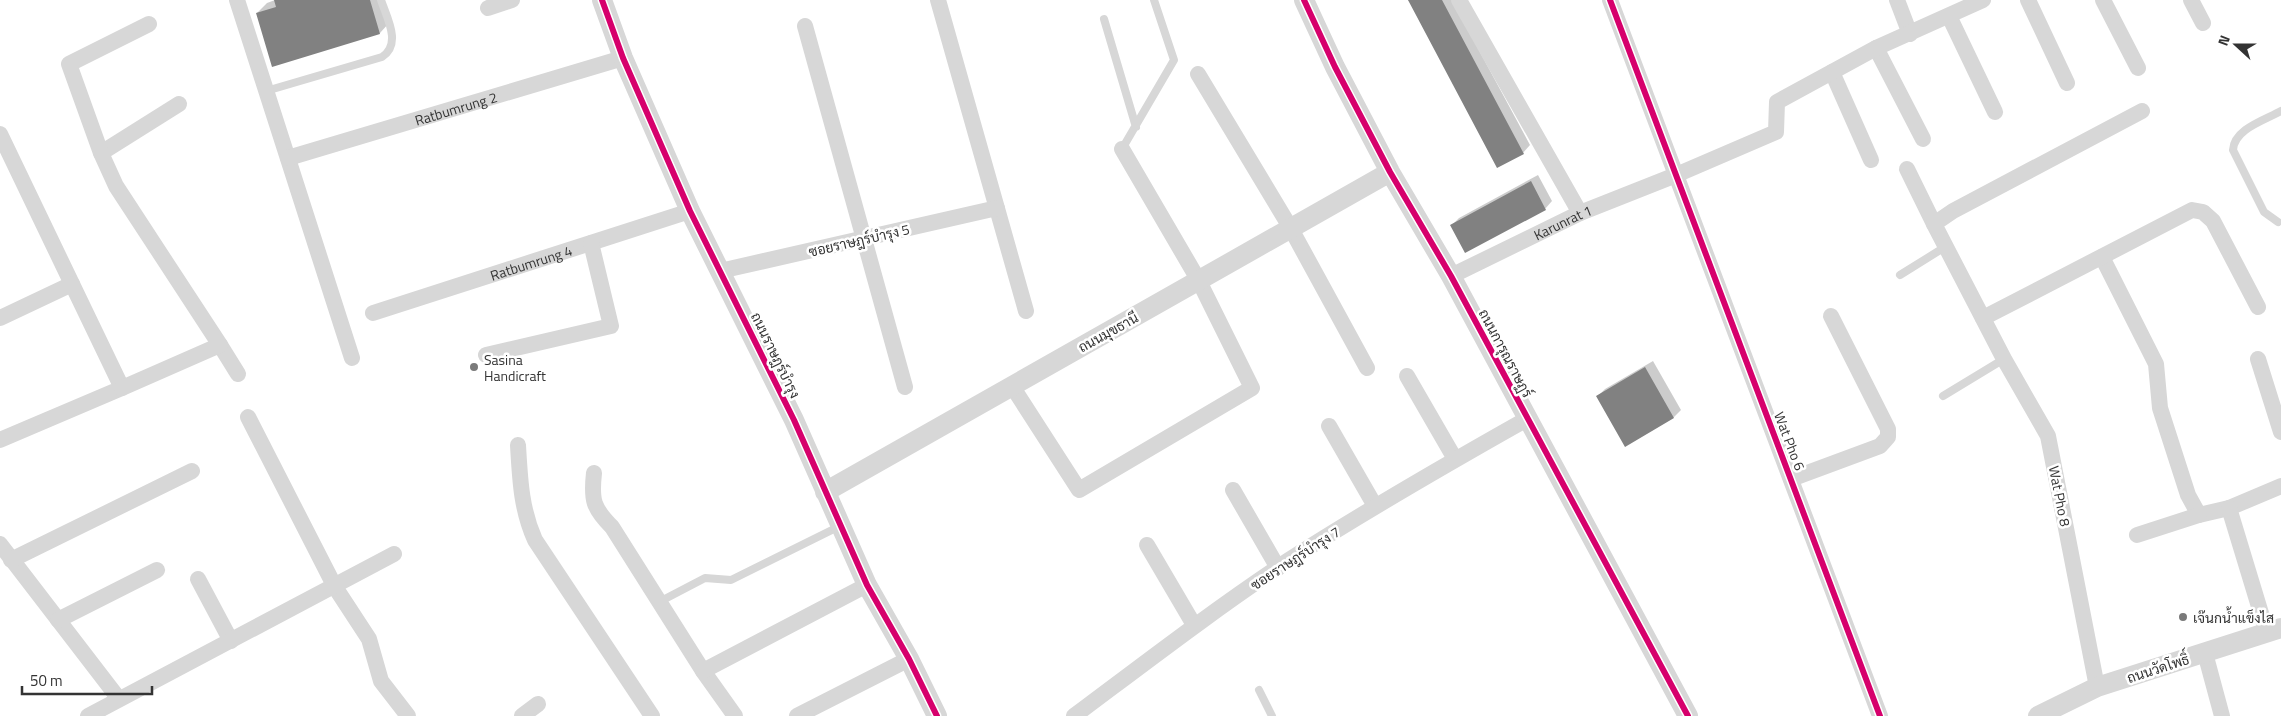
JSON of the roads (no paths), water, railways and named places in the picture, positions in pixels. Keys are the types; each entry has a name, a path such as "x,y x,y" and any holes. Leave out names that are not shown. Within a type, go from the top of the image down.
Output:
{"street":[{"path":"237,0 352,358"},
{"path":"488,8 512,0"},
{"name":"ถนนราษฎร์บำรุง","path":"602,0 624,58 690,211 794,420 824,492 867,585 909,659 937,716"},
{"path":"938,0 1026,311"},
{"name":"ถนนการุณราษฏร์","path":"1304,0 1335,66 1390,172 1451,276 1688,716"},
{"path":"1459,0 1580,213"},
{"name":"Wat Pho 6","path":"1610,0 1880,716"},
{"path":"1897,0 1910,34"},
{"path":"1871,160 1832,72 1876,48 1983,0"},
{"path":"2028,0 2067,83"},
{"path":"2103,0 2138,68"},
{"path":"2192,0 2203,23"},
{"path":"1949,16 1995,112"},
{"path":"149,24 69,64 100,153 116,186 238,374"},
{"path":"805,26 905,387"},
{"path":"1876,48 1923,140"},
{"name":"Ratbumrung 2","path":"288,158 624,58"},
{"name":"Karunrat 1","path":"1451,276 1580,213 1676,175 1776,132 1777,102 1832,72"},
{"path":"1198,74 1290,228 1367,368"},
{"path":"100,153 179,104"},
{"path":"1934,224 1953,211 2142,111"},
{"path":"0,134 122,388"},
{"path":"1012,386 1079,490 1252,388 1199,281 1122,149"},
{"name":"Wat Pho 8","path":"1907,169 1945,247 2004,359 2048,436 2097,687"},
{"name":"ถนนมุขธานี","path":"824,492 1390,172"},
{"name":"ซอยราษฎร์บำรุง 5","path":"720,271 997,208"},
{"path":"1983,318 2192,210 2204,212 2213,221 2258,307"},
{"name":"Ratbumrung 4","path":"374,313 690,211"},
{"path":"486,355 611,326 591,243"},
{"path":"2102,257 2156,364 2160,408 2188,495 2199,515"},
{"path":"0,318 72,284"},
{"path":"1791,479 1880,446 1888,437 1888,429 1831,316"},
{"path":"0,440 220,345"},
{"path":"2258,359 2281,432"},
{"path":"1407,376 1456,459"},
{"path":"248,416 335,587 369,639 381,681 408,716"},
{"name":"ซอยราษฎร์บำรุง 7","path":"1074,716 1194,625 1278,568 1375,506 1527,419"},
{"path":"1329,426 1375,506"},
{"path":"518,445 521,498 526,520 535,540 652,716"},
{"path":"11,560 192,471"},
{"path":"594,473 592,496 599,514 612,527 703,672 735,716"},
{"path":"2137,535 2199,515 2229,508 2281,486"},
{"path":"1233,490 1278,568"},
{"path":"2229,508 2274,630"},
{"path":"0,544 119,699"},
{"path":"1148,545 1194,625"},
{"path":"88,716 335,587 394,554"},
{"path":"58,620 157,570"},
{"path":"198,579 231,641"},
{"path":"703,672 867,585"},
{"name":"ถนนวัดโพธิ์","path":"2038,716 2097,687 2274,630"},
{"path":"2205,653 2222,716"},
{"path":"797,716 909,659"},
{"path":"522,716 538,704"}],"lane":[{"path":"266,91 382,57 389,52 392,46 392,37 381,0"},
{"path":"1122,149 1174,60 1154,0"},
{"path":"1104,19 1136,127"},
{"path":"2280,224 2264,212 2233,150 2237,138 2244,131 2281,111"},
{"path":"1900,275 1945,247"},
{"path":"1943,396 2004,359"},
{"path":"659,602 705,578 731,580 840,526"},
{"path":"1259,690 1272,716"}],"place":[{"name":"Sasina Handicraft","path":"474,367"},
{"name":"เจ๊นกน้ำแข็งไส","path":"2183,617"}]}
